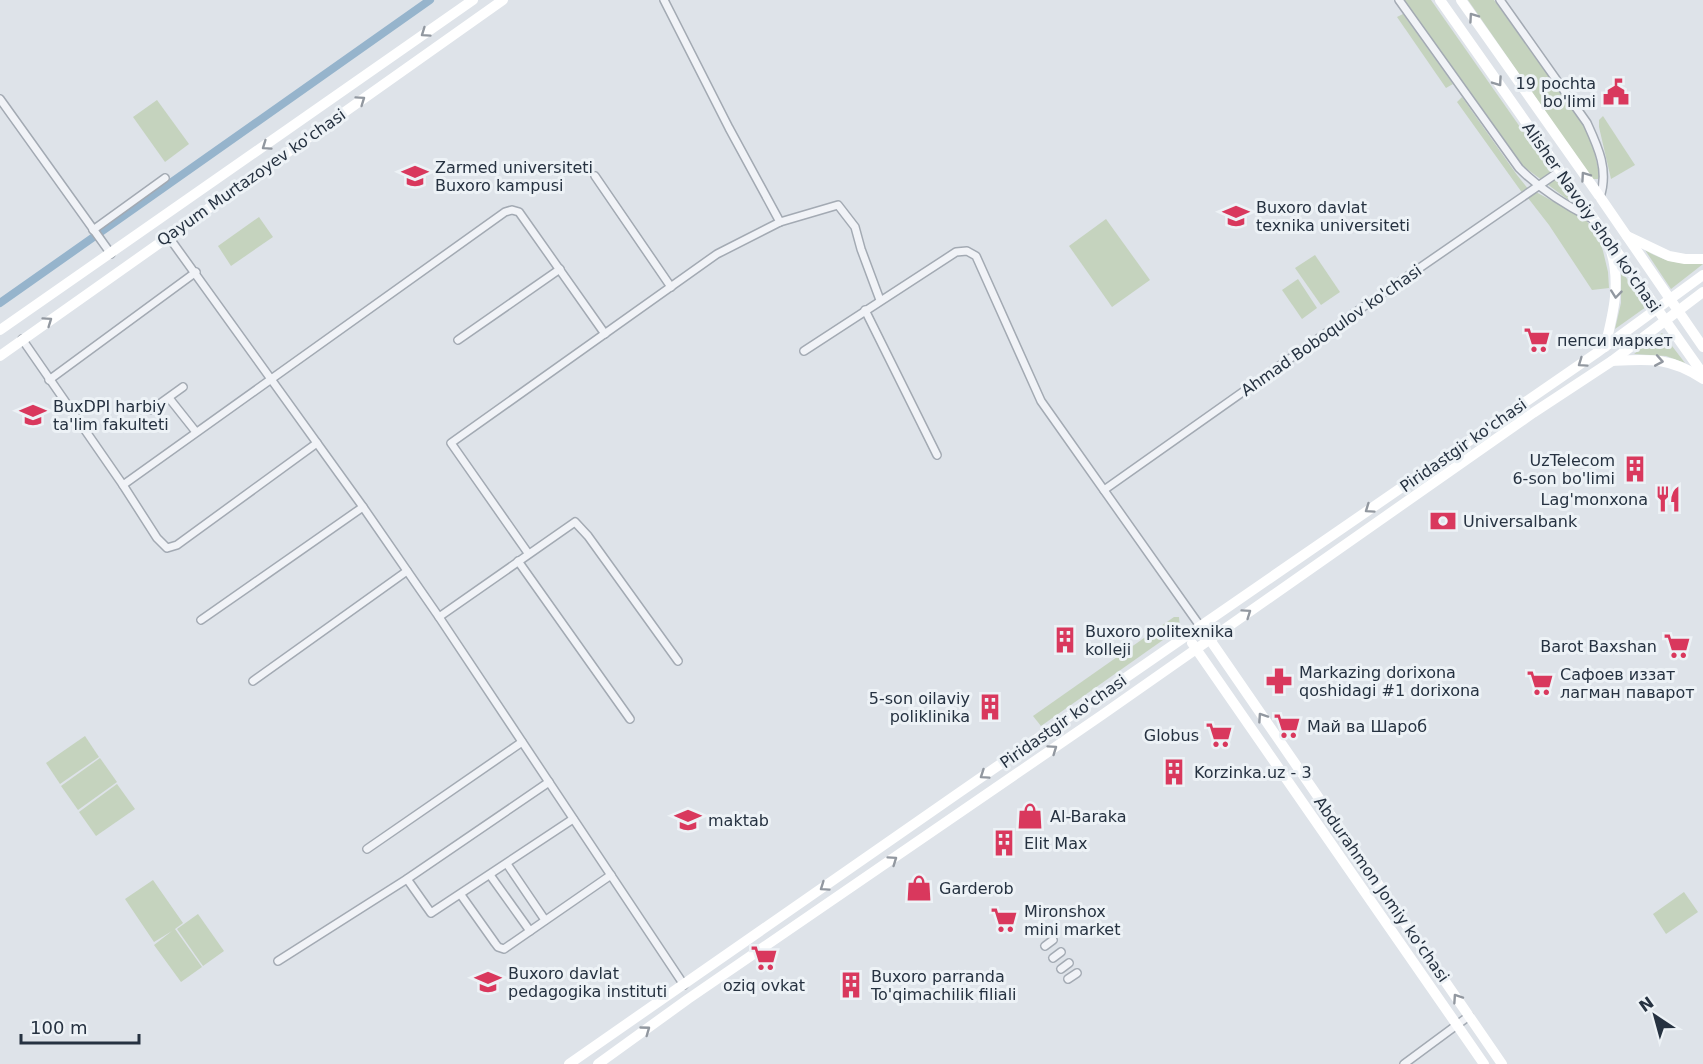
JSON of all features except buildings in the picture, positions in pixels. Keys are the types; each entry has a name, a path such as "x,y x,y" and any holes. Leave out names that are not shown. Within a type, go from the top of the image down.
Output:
{"main road":[{"name":"Qayum Murtazoyev ko'chasi","path":"0,330 473,0"},
{"name":"Qayum Murtazoyev ko'chasi","path":"0,356 503,0"},
{"name":"Alisher Navoiy shoh ko'chasi","path":"1440,0 1703,374"},
{"name":"Alisher Navoiy shoh ko'chasi","path":"1461,0 1703,347"},
{"path":"169,213 180,228"},
{"path":"1626,236 1669,256 1703,259"},
{"path":"1605,347 1617,290 1616,265 1609,242"},
{"name":"Piridastgir ko'chasi","path":"570,1064 1605,347 1703,275"},
{"name":"Piridastgir ko'chasi","path":"598,1064 611,1060 688,999 933,832 1533,413 1612,361 1703,292"},
{"path":"1612,361 1642,359 1666,362 1692,371 1703,379"},
{"name":"Abdurahmon Jomiy ko'chasi","path":"1200,626 1502,1064"},
{"name":"Abdurahmon Jomiy ko'chasi","path":"1186,636 1484,1064"},
{"path":"599,1043 611,1060"}],"street":[{"path":"664,0 780,222"},
{"path":"1399,0 1515,162 1529,178 1558,200 1593,219"},
{"path":"1500,0 1587,123 1597,144 1604,169 1604,186 1600,197"},
{"path":"0,99 111,254"},
{"name":"Ahmad Boboqulov ko'chasi","path":"1104,490 1353,313 1560,171"},
{"path":"595,176 671,287"},
{"path":"96,234 165,178"},
{"path":"528,553 451,443 717,254 780,222 838,205 855,227 880,300"},
{"path":"123,485 505,212 512,210 519,212 604,334"},
{"path":"168,236 196,272 439,617 684,985"},
{"path":"804,351 956,252 967,251 976,256 1041,401 1200,626"},
{"path":"458,340 560,269"},
{"path":"49,380 196,272"},
{"path":"866,310 937,455"},
{"path":"22,339 157,538 167,548 177,544 317,443"},
{"path":"151,410 183,387"},
{"path":"169,398 196,432"},
{"path":"201,620 363,507"},
{"path":"439,617 575,522 588,536 678,661"},
{"path":"518,561 630,719"},
{"path":"253,681 407,571"},
{"path":"367,849 522,742"},
{"path":"278,961 407,879 549,782"},
{"path":"407,879 431,913 573,819"},
{"path":"507,864 545,920"},
{"path":"490,875 530,931"},
{"path":"461,895 498,947 504,949 611,875"},
{"path":"1045,946 1053,940"},
{"path":"1053,958 1061,952"},
{"path":"1061,969 1069,963"},
{"path":"1068,979 1077,973"},
{"path":"1404,1064 1469,1016"}],"green space":[{"path":"1404,0 1431,0 1572,201 1519,163"},
{"path":"1468,0 1494,0 1582,123 1592,142 1600,177 1598,179 1592,179"},
{"path":"1403,14 1453,84 1446,88 1397,17"},
{"path":"1462,97 1529,190 1523,194 1457,102"},
{"path":"157,100 189,144 165,162 133,117"},
{"path":"1603,116 1635,165 1611,179 1599,127 1599,120"},
{"path":"1536,192 1585,219 1597,234 1608,272 1609,288 1592,290 1549,225 1528,198"},
{"path":"259,217 273,237 231,266 218,246"},
{"path":"1106,219 1150,280 1112,307 1069,246"},
{"path":"1645,250 1673,262 1703,264 1671,289"},
{"path":"1315,255 1340,292 1321,305 1295,268"},
{"path":"1621,270 1646,307 1615,329 1621,303"},
{"path":"1298,279 1317,308 1302,319 1282,290"},
{"path":"1662,333 1685,363 1666,356 1634,354"},
{"path":"1174,617 1179,617 1180,628 1041,726 1033,716"},
{"path":"85,736 99,757 60,784 46,763"},
{"path":"100,758 117,782 78,810 61,786"},
{"path":"117,784 135,809 96,836 79,812"},
{"path":"153,880 183,923 175,929 202,967 181,982 154,945 172,931 154,942 125,899"},
{"path":"1684,892 1698,912 1666,934 1653,914"},
{"path":"198,914 224,951 203,966 177,929"}],"waterway":[{"path":"0,303 430,0"}],"place":[{"name":"19 pochta bo'limi","path":"1616,92"},
{"name":"Zarmed universiteti Buxoro kampusi","path":"415,176"},
{"name":"Buxoro davlat texnika universiteti","path":"1236,216"},
{"name":"пепси маркет","path":"1537,340"},
{"name":"BuxDPI harbiy ta'lim fakulteti","path":"33,415"},
{"name":"UzTelecom 6-son bo'limi","path":"1635,469"},
{"name":"Lag'monxona","path":"1668,499"},
{"name":"Universalbank","path":"1443,521"},
{"name":"Buxoro politexnika kolleji","path":"1065,640"},
{"name":"Barot Baxshan","path":"1677,646"},
{"name":"Markazing dorixona qoshidagi #1 dorixona","path":"1279,681"},
{"name":"Сафоев иззат лагман паварот","path":"1540,683"},
{"name":"5-son oilaviy poliklinika","path":"990,707"},
{"name":"Май ва Шароб","path":"1287,726"},
{"name":"Globus","path":"1219,735"},
{"name":"Korzinka.uz - 3","path":"1174,772"},
{"name":"Al-Baraka","path":"1030,816"},
{"name":"maktab","path":"688,820"},
{"name":"Elit Max","path":"1004,843"},
{"name":"Garderob","path":"919,888"},
{"name":"Mironshox mini market","path":"1004,920"},
{"name":"oziq ovkat","path":"764,958"},
{"name":"Buxoro davlat pedagogika instituti","path":"488,982"},
{"name":"Buxoro parranda To'qimachilik filiali","path":"851,985"}]}
